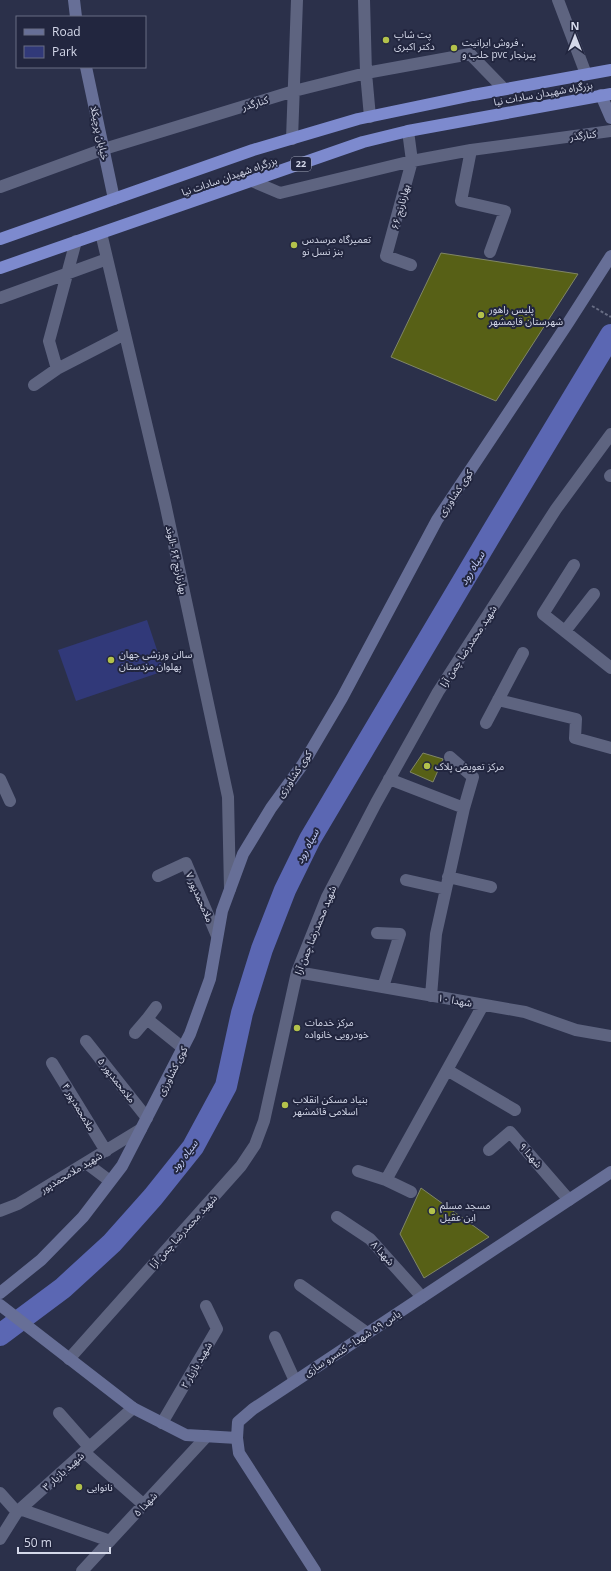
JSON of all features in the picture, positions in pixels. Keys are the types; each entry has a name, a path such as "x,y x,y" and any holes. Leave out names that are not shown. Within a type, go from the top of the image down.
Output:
{"highway":[{"name":"بزرگراه شهیدان سادات نیا","path":"0,239 253,150 370,117 504,89 611,70"},
{"name":"بزرگراه شهیدان سادات نیا","path":"0,268 363,142 408,131 606,95"}],"street":[{"path":"74,0 76,16"},
{"path":"292,139 297,0"},
{"path":"364,0 366,73 370,117"},
{"path":"558,0 586,74"},
{"name":"کنارگذر","path":"0,187 104,149 294,91 366,73 470,54 504,89"},
{"name":"خیابان پرچیکلا","path":"86,68 114,199"},
{"path":"606,95 611,118"},
{"name":"بهارنارنج ۶۶","path":"408,131 412,161 386,256 411,265"},
{"name":"کنارگذر","path":"252,181 280,193 412,161 471,150 611,131"},
{"path":"471,150 461,201 505,211 490,252"},
{"name":"بهارنارنج ۶۴ -الوند","path":"100,233 165,503 228,797 230,890"},
{"path":"56,369 49,342 76,241"},
{"name":"کوی کشاورزی","path":"0,1293 46,1254 83,1217 122,1166 190,1034 210,979 222,911 243,854 271,808 303,764 342,698 437,520 611,256"},
{"path":"0,298 107,259"},
{"path":"34,385 56,369 125,334"},
{"name":"شهید محمدرضا چمن آرا","path":"69,1359 242,1166 255,1145 264,1121 297,972 327,897 438,692 556,509 611,434"},
{"path":"574,566 543,614 611,668"},
{"path":"565,631 594,594"},
{"path":"486,723 523,653"},
{"path":"498,700 576,719 575,738 611,748"},
{"path":"431,996 436,934 464,808 473,777 450,757"},
{"path":"0,779 10,801"},
{"path":"390,779 464,808"},
{"name":"ملامحمدپور ۷","path":"158,876 186,863 218,936"},
{"path":"406,880 490,887"},
{"path":"377,933 400,934 383,987"},
{"name":"شهدا ۱۰","path":"297,972 525,1012 576,1030 610,1034"},
{"path":"386,1180 483,1005"},
{"path":"134,1033 156,1007"},
{"path":"147,1019 183,1048"},
{"name":"ملامحمدپور ۵","path":"86,1041 147,1118"},
{"name":"ملامحمدپور ۴","path":"52,1063 106,1151"},
{"path":"447,1070 515,1110"},
{"name":"شهید ملامحمدپور","path":"0,1212 18,1204 141,1129"},
{"name":"شهدا ۹","path":"489,1150 510,1132 569,1200"},
{"path":"86,1163 110,1181"},
{"path":"358,1171 386,1180 411,1192"},
{"name":"یاس ۵۹ شهدا - کنسرو سازی","path":"315,1571 239,1453 237,1438 238,1422 253,1408 611,1172"},
{"name":"شهدا ۸","path":"337,1217 370,1239 422,1297"},
{"path":"300,1285 367,1333"},
{"path":"0,1304 133,1408 186,1435 237,1438"},
{"name":"شهید بازیار ۲","path":"162,1423 217,1329 206,1306"},
{"path":"275,1337 295,1381"},
{"name":"شهید بازیار ۳","path":"0,1539 18,1510 133,1408"},
{"path":"59,1413 86,1450 144,1504"},
{"name":"شهدا ۵","path":"82,1571 208,1436"},
{"path":"0,1493 18,1510 110,1541"}],"path":[{"path":"594,307 611,317"}],"green space":[{"name":"سالن ورزشی جهان پهلوان مزدستان","path":"147,620 164,671 76,701 58,650"}],"building":[{"name":"پلیس راهور شهرستان قایمشهر","path":"441,253 578,274 496,401 391,357"},
{"name":"مرکز تعویض پلاک","path":"423,753 443,759 433,782 410,772"},
{"name":"مسجد مسلم ابن عقیل","path":"421,1188 489,1237 424,1278 400,1234"}],"waterway":[{"name":"سیاه رود","path":"0,1335 63,1288 112,1243 153,1197 193,1147 226,1086 242,1013 262,949 285,890 310,839 611,335"}],"place":[{"name":"پت شاپ دکتر اکبری","path":"386,40"},
{"name":"فروش ایرانیت ، حلب و pvc پیرنجار","path":"454,48"},
{"name":"تعمیرگاه مرسدس بنز نسل نو","path":"294,245"},
{"name":"پلیس راهور شهرستان قایمشهر","path":"481,315"},
{"name":"سالن ورزشی جهان پهلوان مزدستان","path":"111,660"},
{"name":"مرکز تعویض پلاک","path":"427,766"},
{"name":"مرکز خدمات خودرویی خانواده","path":"297,1028"},
{"name":"بنیاد مسکن انقلاب اسلامی قائمشهر","path":"285,1105"},
{"name":"مسجد مسلم ابن عقیل","path":"432,1211"},
{"name":"نانوایی","path":"79,1487"}]}
